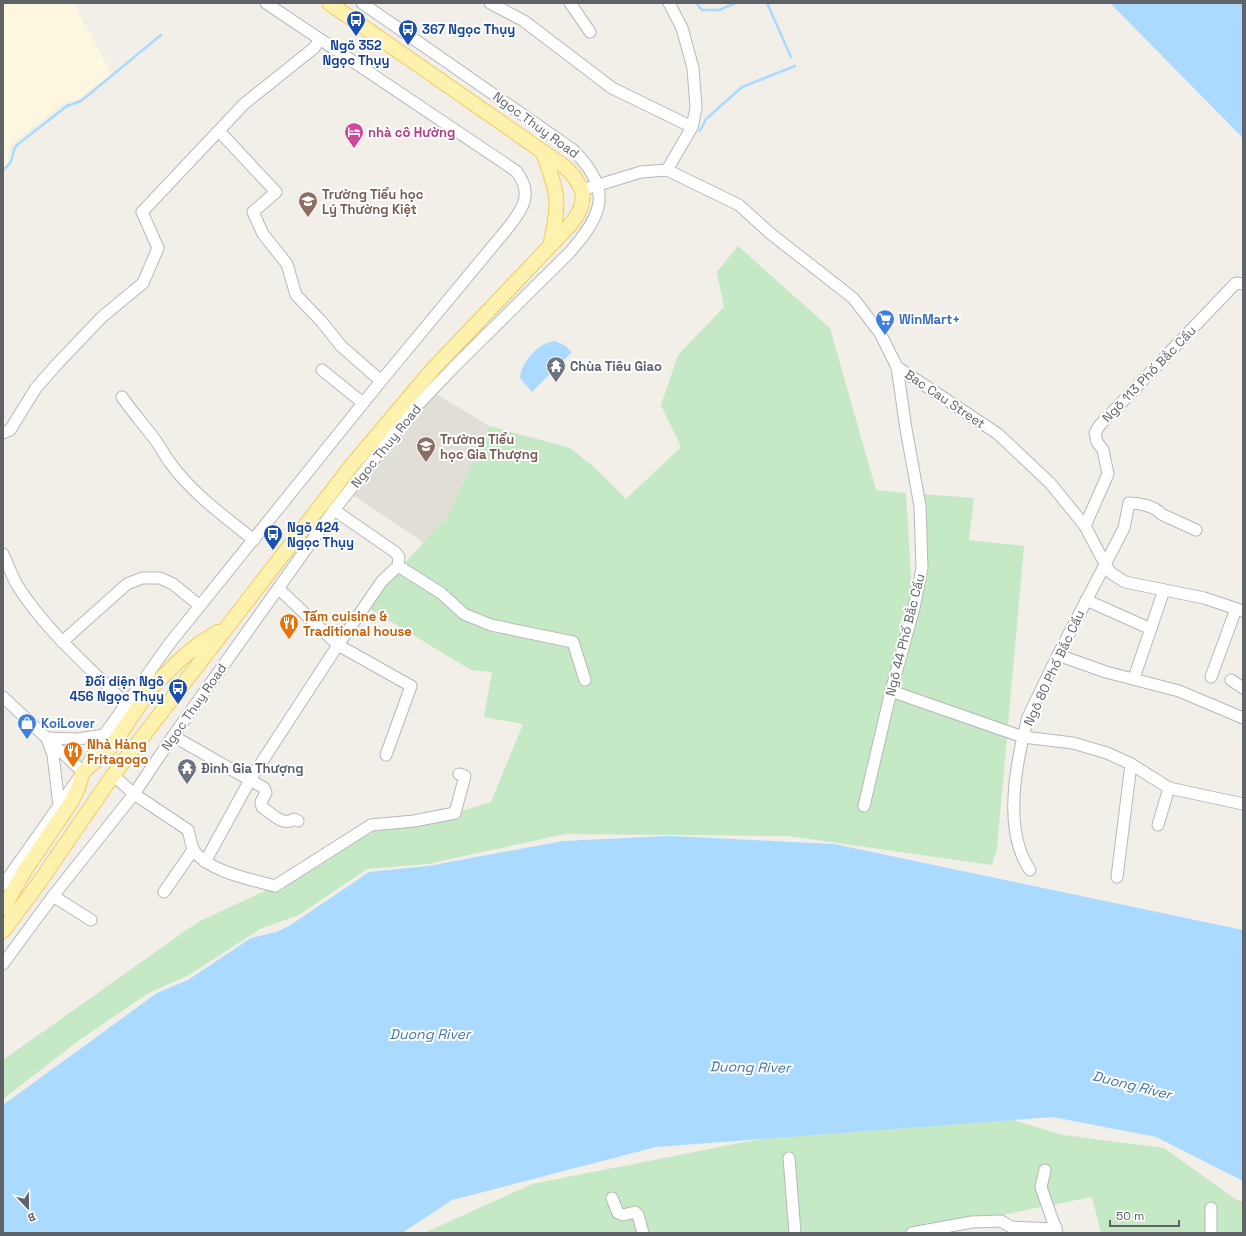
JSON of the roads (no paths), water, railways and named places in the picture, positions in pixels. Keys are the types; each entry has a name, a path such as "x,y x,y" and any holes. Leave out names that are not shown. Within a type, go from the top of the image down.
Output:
{"main road":[{"name":"Ngoc Thuy Road","path":"3,931 36,887 113,774 352,465 432,370 570,225 580,212 583,198 582,190 572,174 329,3"},
{"name":"Ngoc Thuy Road","path":"543,153 557,194 557,216 550,246"},
{"path":"3,909 25,870 72,801 83,772 110,746 151,688 200,643 225,628"}],"street":[{"path":"3,885 83,772 104,735 127,705 151,669 363,403 521,211 526,197 522,179 516,171 266,3"},
{"name":"Ngoc Thuy Road","path":"3,964 134,794 173,736 334,510 412,411 580,240 593,220 598,208 600,197 594,175 585,162 559,139 363,3"},
{"path":"490,3 524,22 612,88 692,127"},
{"path":"570,3 590,32"},
{"path":"582,190 641,172 667,170 692,127 696,108 693,68 682,28 669,3"},
{"path":"3,434 10,430 36,388 58,363 102,317 143,283 158,248 142,212 244,104 314,48 320,39"},
{"path":"219,131 276,192 253,212 263,234 287,264 294,292 322,322 341,346 381,381"},
{"name":"Bac Cau Street","path":"667,170 739,205 771,234 833,280 853,298 880,333 897,367 998,434 1050,483 1085,526 1111,573 1125,582 1204,598 1240,610"},
{"name":"Ngõ 113 Phố Bắc Cầu","path":"1085,526 1108,474 1103,450 1097,442 1095,433 1099,426 1236,283 1243,284"},
{"name":"Ngõ 44 Phố Bắc Cầu","path":"864,806 891,691 914,608 922,568 920,506 906,429 897,367"},
{"path":"322,370 363,403"},
{"path":"122,397 156,441 171,464 181,475 213,508 254,540"},
{"name":"Ngõ 80 Phố Bắc Cầu","path":"1196,530 1161,514 1158,510 1147,506 1129,503 1124,528 1058,655 1028,717 1023,737 1073,743 1107,754 1131,764 1169,788 1243,804"},
{"path":"205,862 250,780 338,645 382,581 398,566 399,557 395,552 334,510"},
{"path":"3,554 17,584 40,616 62,642 127,705"},
{"path":"398,566 441,593 464,614 491,625 573,642 585,680"},
{"path":"62,642 118,592 134,581 142,578 160,578 173,584 200,606"},
{"path":"279,589 338,645 411,686 386,756"},
{"path":"1134,678 1164,590"},
{"path":"1086,600 1151,629"},
{"path":"1211,677 1240,610"},
{"path":"1058,655 1106,672 1179,690 1243,718"},
{"path":"1231,680 1243,688"},
{"path":"891,691 1023,737 1017,765 1014,795 1016,833 1019,849 1023,860 1030,870"},
{"path":"3,697 83,772"},
{"path":"47,738 78,739 104,735"},
{"path":"173,736 264,788 266,793 261,802 262,807 282,821 291,821 294,819 298,821"},
{"path":"47,738 53,755 59,805"},
{"path":"1117,877 1131,764"},
{"path":"113,774 134,794 188,830 193,850 205,862 232,874 275,886 371,826 455,813 465,776 459,774"},
{"path":"1158,825 1169,788"},
{"path":"164,892 193,850"},
{"path":"54,896 91,920"},
{"path":"789,1158 795,1233"},
{"path":"912,1233 972,1222 1001,1222 1011,1227 1056,1230 1041,1186 1045,1170"},
{"path":"612,1198 618,1213 623,1215 635,1212 638,1215 643,1233"},
{"path":"1211,1208 1211,1233"}],"water":[{"path":"1110,3 1243,3 1243,138"},
{"path":"555,341 564,345 572,352 532,392 520,378 521,372 527,360 537,349 549,342"},
{"name":"Duong River","path":"669,836 834,844 1243,930 1243,1181 1156,1137 1053,1117 656,1147 452,1200 402,1233 3,1233 3,1105 157,993 188,980 251,938 276,932 289,926 369,872 428,866 563,841"}],"waterway":[{"path":"696,3 702,10 719,10 736,3"},
{"path":"767,3 791,57"},
{"path":"3,170 12,160 15,147 18,144 67,106 81,101 161,35"},
{"path":"700,131 706,119 742,87 795,66"}],"place":[{"name":"Ngõ 352 Ngọc Thụy","path":"356,37"},
{"name":"367 Ngọc Thụy","path":"408,46"},
{"name":"nhà cô Hường","path":"354,149"},
{"name":"Trường Tiểu học Lý Thường Kiệt","path":"308,218"},
{"name":"WinMart+","path":"885,336"},
{"name":"Chùa Tiêu Giao","path":"556,383"},
{"name":"Trường Tiểu học Gia Thượng","path":"426,463"},
{"name":"Ngõ 424 Ngọc Thụy","path":"273,551"},
{"name":"Tấm cuisine & Traditional house","path":"289,640"},
{"name":"Đối diện Ngõ 456 Ngọc Thụy","path":"178,705"},
{"name":"KoiLover","path":"27,740"},
{"name":"Nhà Hàng Fritagogo","path":"73,768"},
{"name":"Đình Gia Thượng","path":"187,785"}]}
